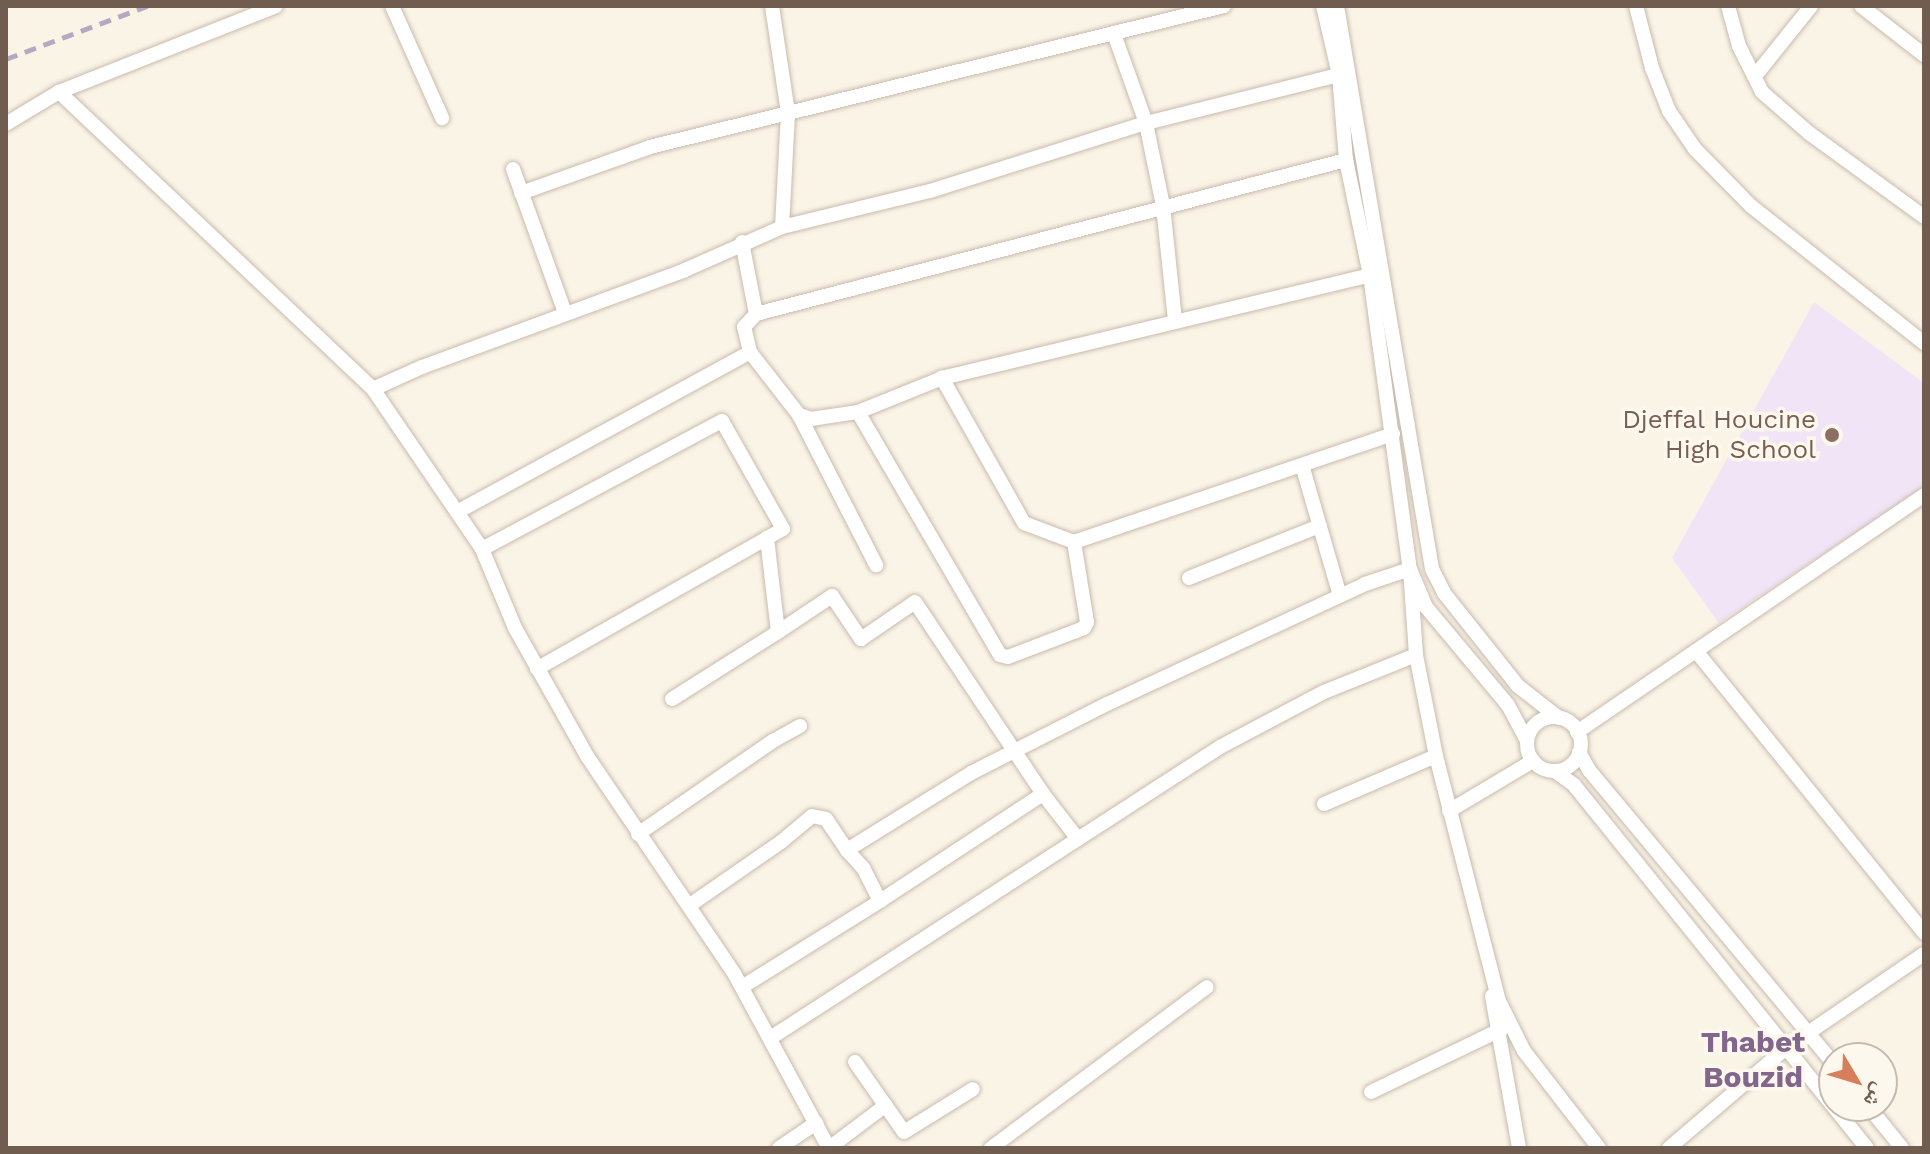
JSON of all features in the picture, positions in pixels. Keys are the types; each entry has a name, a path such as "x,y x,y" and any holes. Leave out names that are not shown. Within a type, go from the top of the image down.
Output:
{"street":[{"path":"6,124 59,92 276,6"},
{"path":"392,6 442,118"},
{"path":"772,6 788,113 782,227"},
{"path":"521,193 650,147 1224,6"},
{"path":"1323,6 1339,75 1346,160 1370,275 1393,434 1410,569 1416,655 1436,756 1503,1029 1519,1148"},
{"path":"1337,6 1432,569 1444,593 1518,686 1577,732 1579,752 1589,770 1818,1044"},
{"path":"1636,6 1652,68 1669,111 1695,149 1751,206 1924,343"},
{"path":"1728,6 1739,46 1762,92 1809,133 1924,217"},
{"path":"1755,76 1811,6"},
{"path":"1861,6 1924,55"},
{"path":"1114,34 1146,123 1163,206 1175,321"},
{"path":"373,389 422,367 685,270 742,242 782,227 930,191 1146,123 1339,75"},
{"path":"59,92 373,389 482,549 537,669 638,834 690,905 742,987 772,1037 829,1148 886,1105"},
{"path":"876,565 799,415 750,352 744,327 756,314 1346,160"},
{"path":"513,169 565,313"},
{"path":"742,242 756,314"},
{"path":"799,415 811,419 858,412 942,378 1370,275"},
{"path":"457,512 750,352"},
{"path":"942,378 1024,523 1074,542 1393,434"},
{"path":"858,412 1002,656 1008,657 1086,626 1074,542"},
{"path":"482,549 722,421 783,529 537,669"},
{"path":"1302,465 1340,596"},
{"path":"1577,732 1924,495"},
{"path":"1189,578 1320,526"},
{"path":"767,538 778,632"},
{"path":"847,850 1013,749 1340,596 1410,569"},
{"path":"1410,569 1426,607 1508,705 1527,740 1533,761 1542,769 1555,771 1574,785 1867,1148"},
{"path":"672,699 832,596 861,639 915,602 1043,794 1078,839"},
{"path":"1696,651 1924,933"},
{"path":"772,1037 1220,747 1324,692 1416,655"},
{"path":"1527,740 1539,722 1559,718"},
{"path":"638,834 773,741 800,726"},
{"path":"1555,771 1570,765 1579,752"},
{"path":"1324,804 1436,756"},
{"path":"1449,811 1533,761"},
{"path":"742,987 1043,794"},
{"path":"690,905 781,842 812,816 826,819 864,869 880,901"},
{"path":"1669,1148 1786,1048 1924,954"},
{"path":"991,1148 1207,987"},
{"path":"1371,1092 1503,1029"},
{"path":"1503,1029 1599,1148"},
{"path":"855,1062 904,1132 973,1089"},
{"path":"1881,1122 1902,1148"},
{"path":"779,1148 816,1123"}],"shaded area":[{"name":"Djeffal Houcine High School","path":"1814,302 1924,383 1924,487 1719,623 1672,558"}],"railway":[{"path":"6,59 147,6"}],"place":[{"name":"Djeffal Houcine High School","path":"1832,435"}],"district":[{"name":"Thabet Bouzid","path":"1753,1059"}]}
